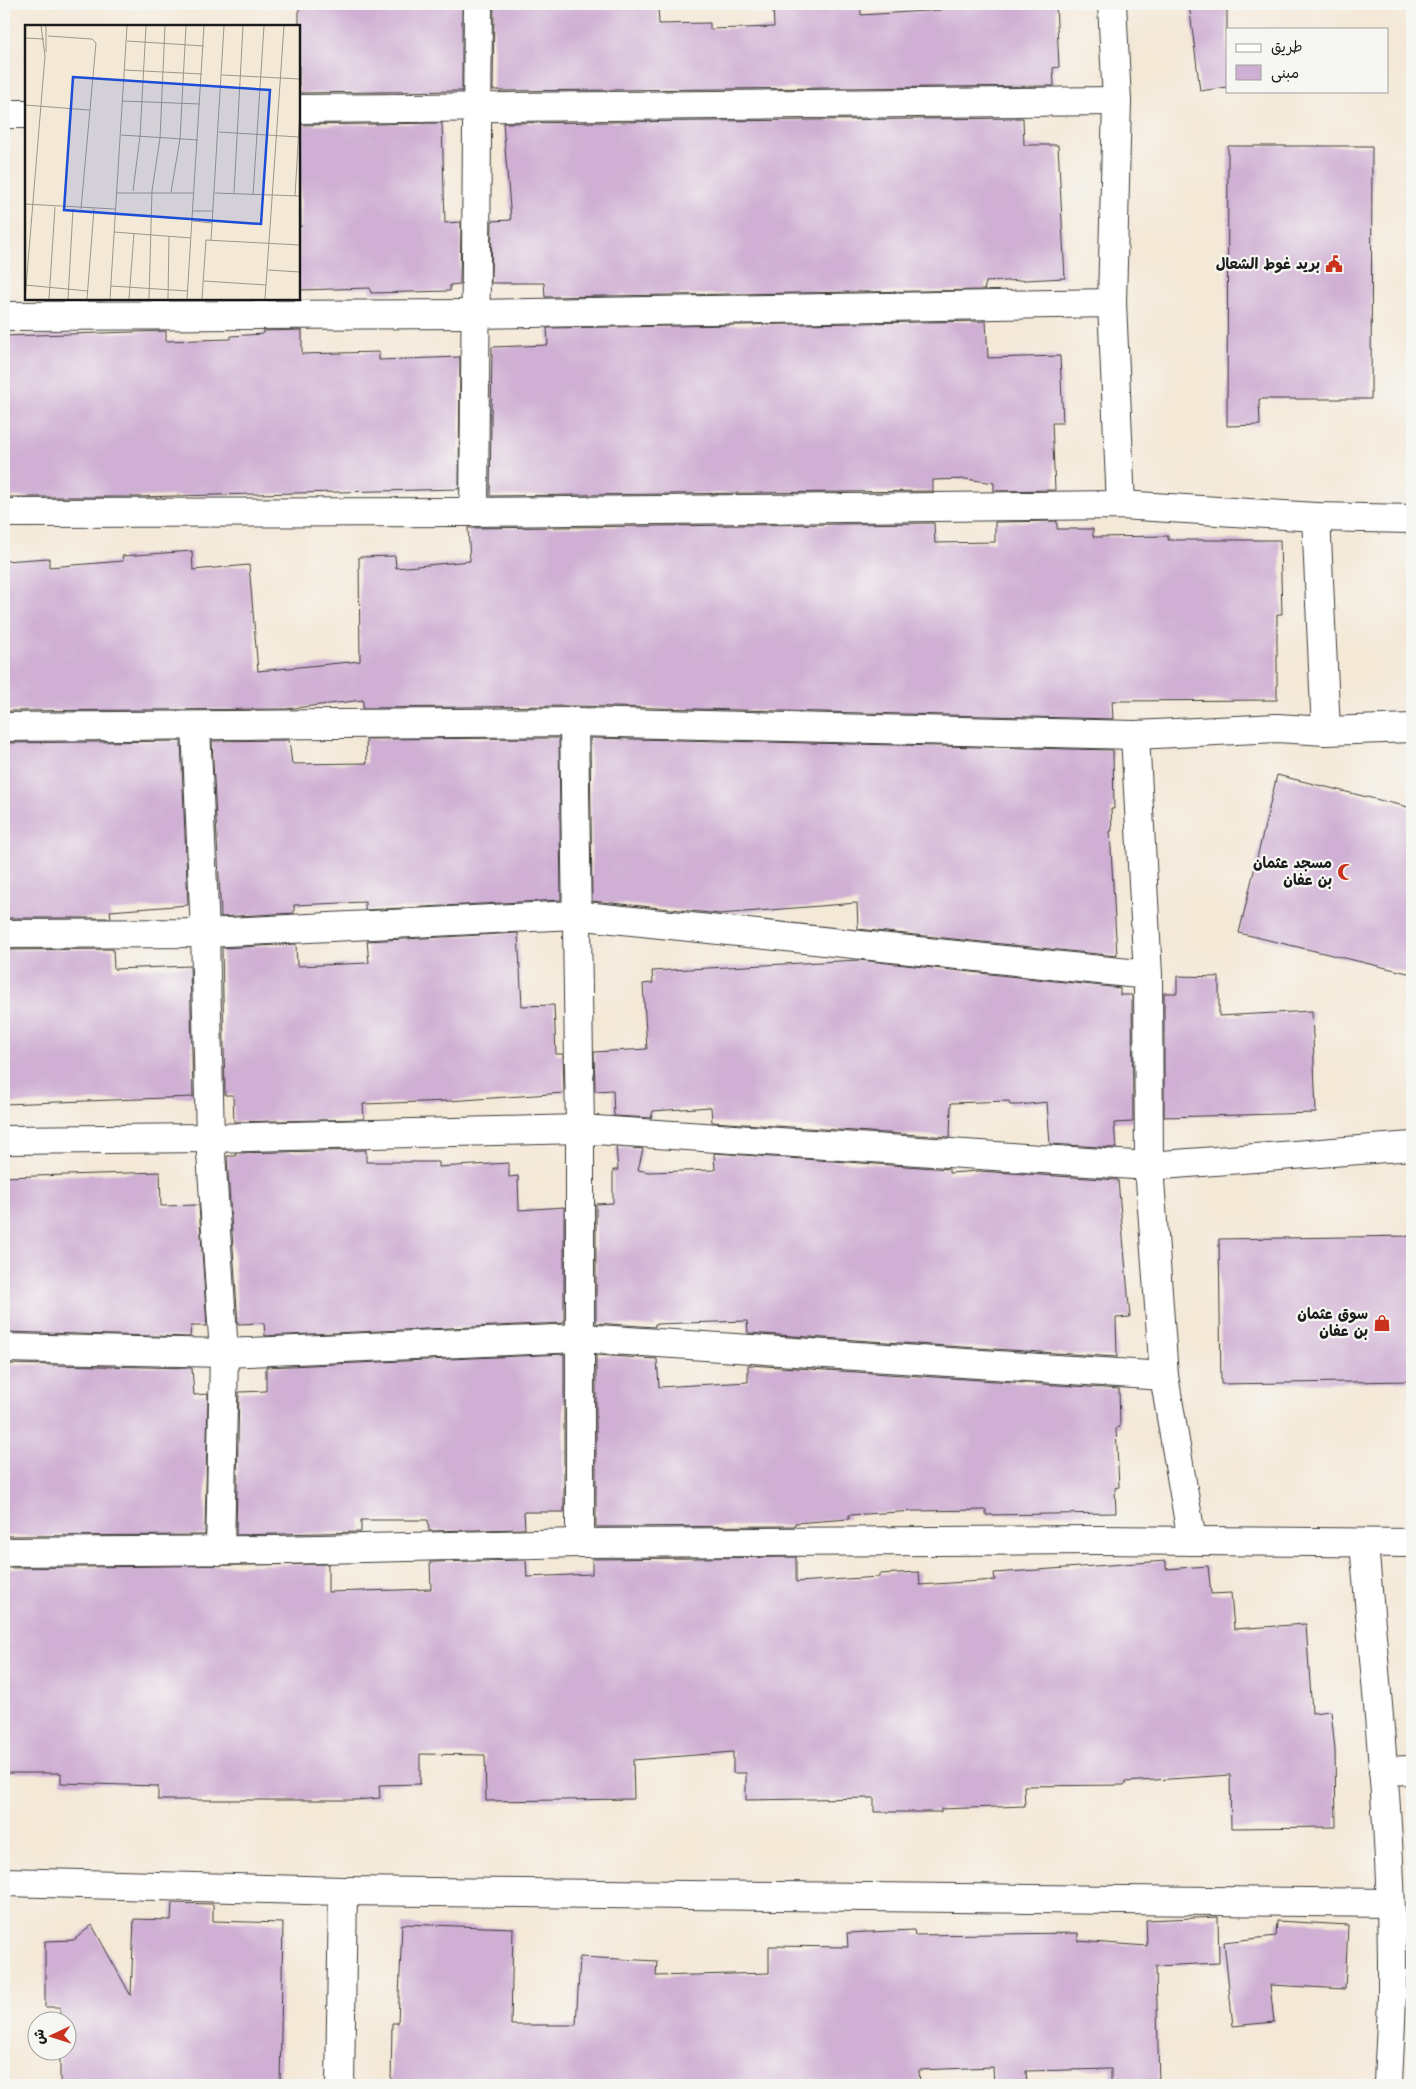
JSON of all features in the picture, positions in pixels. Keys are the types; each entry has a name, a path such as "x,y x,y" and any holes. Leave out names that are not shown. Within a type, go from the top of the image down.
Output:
{"street":[{"path":"474,512 478,4"},
{"path":"1112,4 1117,101 1112,303 1121,505"},
{"path":"300,109 1117,101"},
{"path":"4,114 25,114"},
{"path":"4,316 475,314 1112,303"},
{"path":"4,513 474,512 1121,505 1316,517 1412,519"},
{"path":"1316,517 1326,731"},
{"path":"4,726 574,722 1135,735 1277,728 1326,731 1412,728"},
{"path":"574,722 575,915 580,1129 580,1543"},
{"path":"196,726 205,933 210,1138 224,1353 220,1551"},
{"path":"1135,735 1148,974 1150,1166 1164,1376 1192,1541"},
{"path":"4,934 205,933 575,915 1148,974"},
{"path":"4,1140 210,1138 580,1129 1150,1166 1412,1146"},
{"path":"4,1348 224,1353 581,1338 1164,1376"},
{"path":"4,1552 220,1551 580,1543 1192,1541 1412,1543"},
{"path":"1364,1543 1390,1902 1402,1987 1388,2085"},
{"path":"1382,1771 1412,1770"},
{"path":"4,1882 342,1891 1390,1902"},
{"path":"340,2085 342,1891"}],"building":[{"path":"299,4 462,4 462,91 300,93"},
{"path":"494,4 634,4 634,7 658,6 659,24 710,23 710,29 774,27 773,6 861,4 861,15 942,10 941,4 1056,4 1059,67 1053,68 1054,86 500,91 493,90"},
{"path":"1189,4 1227,4 1226,87 1200,91"},
{"path":"1023,118 1024,145 1058,145 1065,278 986,282 984,290 545,297 544,283 491,283 492,221 511,220 503,123"},
{"path":"442,123 445,223 461,222 460,284 450,285 450,291 371,293 370,288 300,290 300,125"},
{"path":"1228,146 1372,146 1371,399 1259,399 1260,425 1227,426"},
{"path":"986,321 988,358 1060,356 1063,423 1052,423 1055,490 994,491 994,483 966,479 933,480 933,491 490,496 492,347 548,345 547,328"},
{"path":"302,330 302,354 379,352 379,360 460,357 459,489 135,497 4,497 4,336 166,331 166,341 231,339 231,336 263,334 263,331"},
{"path":"1057,521 1057,529 1093,529 1093,537 1168,536 1168,540 1280,540 1282,614 1277,614 1277,700 1112,701 1113,719 574,706 363,708 363,700 286,709 4,711 4,561 49,558 49,567 123,561 122,556 192,551 193,570 249,565 258,671 360,661 359,557 395,556 396,568 470,561 468,528 934,523 935,543 995,542 995,522"},
{"path":"559,738 561,900 365,910 365,902 294,905 294,913 221,917 212,741 289,740 292,764 367,763 366,739"},
{"path":"590,738 1113,750 1114,809 1111,809 1112,831 1110,831 1117,956 858,929 857,903 720,914 592,901"},
{"path":"181,741 188,905 110,911 111,918 4,918 4,743"},
{"path":"1277,775 1412,808 1412,974 1239,933"},
{"path":"518,933 522,1006 554,1005 556,1054 563,1054 564,1093 449,1101 363,1104 364,1119 234,1122 233,1095 225,1095 222,948 296,944 297,966 369,963 367,941"},
{"path":"113,949 114,969 190,966 193,1097 4,1104 4,950"},
{"path":"859,960 1120,988 1120,995 1132,995 1133,1122 1114,1123 1116,1148 1050,1144 1047,1102 1019,1105 1010,1105 1009,1101 951,1103 950,1137 712,1122 711,1107 653,1111 651,1118 614,1116 613,1090 595,1091 594,1052 647,1049 643,984 653,983 652,971"},
{"path":"1177,976 1219,977 1219,1016 1312,1011 1316,1113 1164,1117 1164,993 1177,993"},
{"path":"616,1147 643,1149 638,1170 649,1172 715,1170 714,1153 949,1169 949,1173 979,1171 1118,1180 1130,1317 1116,1318 1117,1357 748,1333 747,1321 655,1324 655,1327 596,1323 596,1204 613,1203 613,1170 618,1170"},
{"path":"366,1150 366,1162 439,1162 439,1167 509,1163 509,1177 518,1176 519,1210 564,1207 564,1323 265,1336 264,1323 238,1324 227,1156 236,1156 235,1153"},
{"path":"160,1172 161,1206 199,1205 207,1326 191,1326 190,1337 4,1332 4,1177"},
{"path":"1412,1236 1412,1381 1221,1384 1219,1239"},
{"path":"564,1354 564,1512 524,1512 525,1529 429,1531 428,1520 361,1520 361,1532 236,1535 239,1392 266,1391 266,1367"},
{"path":"596,1355 657,1359 659,1387 748,1382 748,1365 1119,1389 1120,1427 1116,1428 1119,1487 1115,1488 1116,1513 986,1515 986,1510 916,1511 849,1515 849,1519 795,1523 795,1526 596,1527"},
{"path":"4,1364 192,1368 194,1395 208,1394 205,1535 4,1536"},
{"path":"796,1557 796,1582 879,1577 879,1574 919,1572 920,1585 995,1580 994,1573 1166,1561 1166,1569 1208,1566 1211,1594 1231,1593 1234,1629 1306,1624 1312,1713 1331,1711 1335,1750 1336,1827 1231,1828 1230,1775 1125,1782 1125,1785 1024,1786 1025,1806 941,1809 941,1812 874,1812 874,1798 746,1800 746,1773 733,1773 733,1752 633,1760 634,1799 486,1801 485,1755 420,1754 420,1784 379,1785 380,1798 356,1800 158,1800 158,1786 61,1783 61,1773 4,1773 4,1568 328,1564 328,1592 431,1589 430,1562 526,1560 527,1577 592,1574 592,1559"},
{"path":"172,1903 213,1904 213,1921 283,1923 280,2085 60,2085 60,2062 78,2062 78,2012 60,2012 60,2007 45,2007 45,1941 74,1940 92,1925 131,1996 134,1919 171,1920"},
{"path":"1218,1917 1219,1963 1156,1966 1159,2085 1111,2085 1111,2069 1026,2071 1027,2085 994,2085 993,2067 919,2070 920,2085 391,2085 392,2023 398,2023 402,1924 513,1928 511,2025 576,2025 580,1957 657,1961 656,1976 769,1973 769,1946 848,1947 847,1933 914,1930 915,1935 1078,1933 1078,1941 1147,1946 1146,1920"},
{"path":"1277,1921 1348,1925 1345,1989 1270,1985 1274,2022 1233,2026 1224,1942 1276,1936"}],"place":[{"name":"بريد غوط الشعال","path":"1334,264"},
{"name":"مسجد عثمان بن عفان","path":"1346,872"},
{"name":"سوق عثمان بن عفان","path":"1382,1323"}]}
